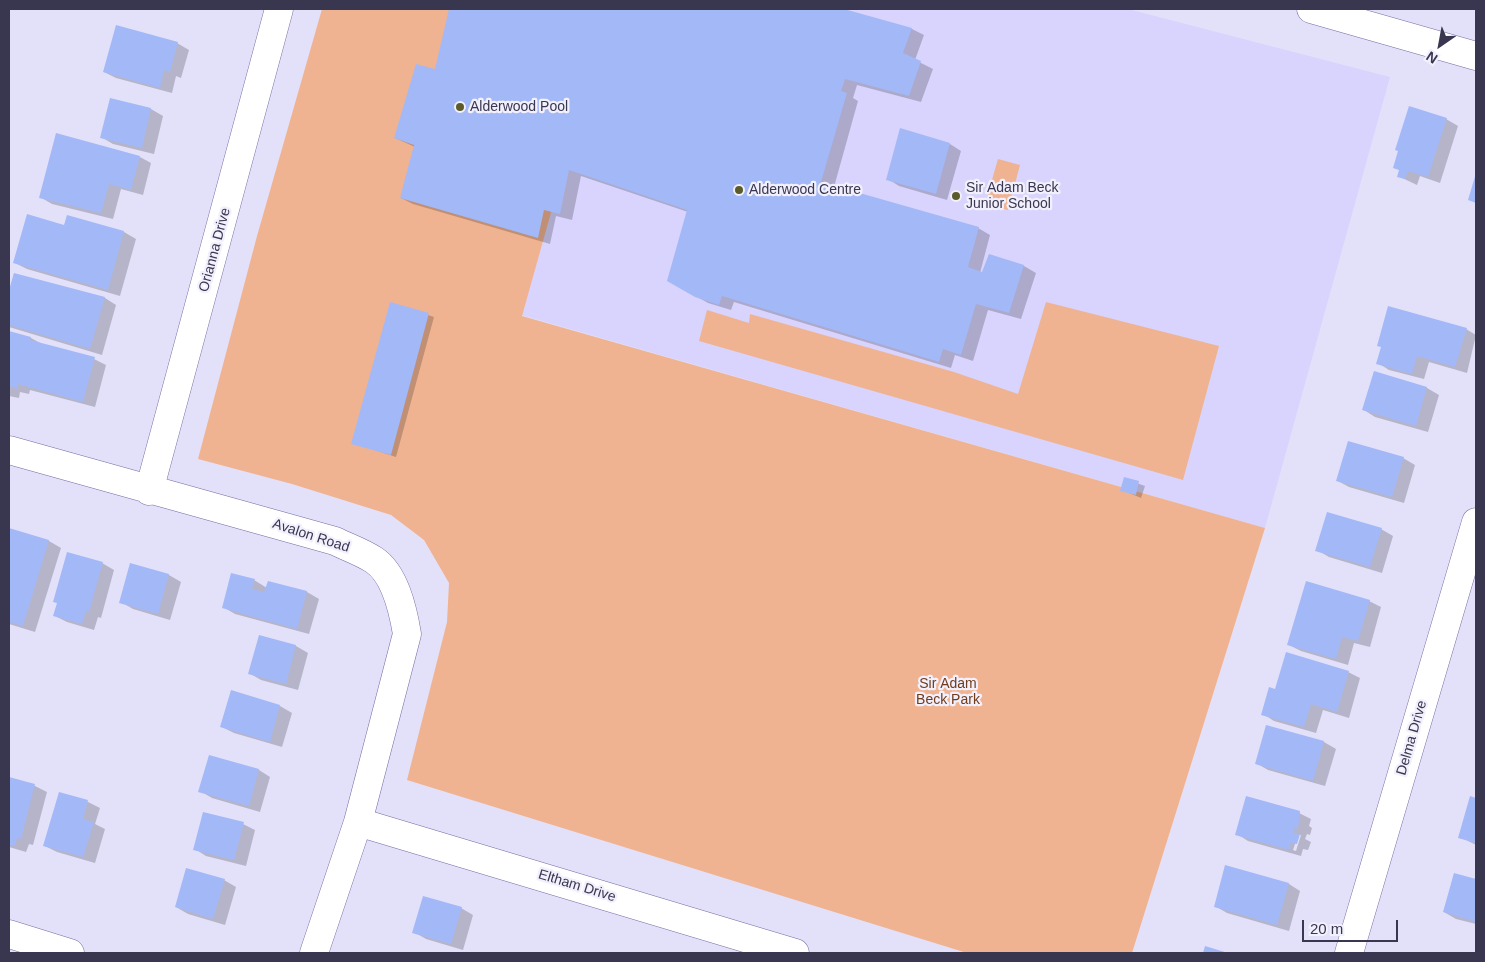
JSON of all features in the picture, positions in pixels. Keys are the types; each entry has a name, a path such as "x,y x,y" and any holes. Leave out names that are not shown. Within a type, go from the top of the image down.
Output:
{"street":[{"name":"Orianna Drive","path":"149,491 279,9"},
{"path":"1310,9 1476,56"},
{"name":"Avalon Road","path":"9,450 149,491 335,541 374,560 390,579 404,616 407,634 358,822 314,953"},
{"name":"Delma Drive","path":"1349,953 1476,522"},
{"name":"Eltham Drive","path":"358,822 790,953"},
{"path":"9,934 70,953"}],"shaded area":[{"name":"Sir Adam Beck Junior School","path":"608,9 1128,9 1390,77 1265,528 521,315"}],"green space":[{"name":"Sir Adam Beck Park","path":"322,9 608,9 522,316 1265,528 1132,953 967,953 407,780 447,622 449,583 424,540 391,515 292,484 198,459 257,236"},
{"path":"998,159 1020,165 1008,210 985,204"},
{"path":"1046,302 1219,346 1183,480 699,341 707,310 749,323 750,314 954,372 1018,394"}],"building":[{"name":"Alderwood Centre","path":"449,9 844,9 912,28 903,53 921,61 909,96 845,79 841,91 847,93 821,182 979,227 968,267 982,272 989,254 1024,265 1009,313 976,304 961,355 943,349 939,362 722,296 719,305 695,297 667,281 687,210 569,170 560,214 544,210 538,238 400,198 414,145 394,138 416,64 435,69"},
{"path":"116,25 178,42 170,72 164,70 160,88 103,72"},
{"path":"110,98 151,108 142,148 100,138"},
{"path":"1409,106 1447,118 1428,177 1408,171 1405,179 1397,177 1399,170 1393,168 1398,151 1395,150"},
{"path":"900,128 950,143 936,194 886,180"},
{"path":"56,133 140,156 131,190 109,184 101,213 39,198"},
{"path":"1476,173 1476,203 1468,200"},
{"path":"27,214 64,225 67,215 124,231 108,290 13,263"},
{"path":"14,273 105,297 90,349 9,325 9,290"},
{"path":"390,302 429,313 391,455 351,444"},
{"path":"1388,306 1467,328 1455,367 1417,356 1412,374 1376,364 1381,347 1377,346"},
{"path":"9,331 31,337 30,340 95,357 83,402 18,384 17,389 9,386"},
{"path":"1374,371 1427,387 1416,426 1362,410"},
{"path":"1348,441 1404,457 1392,497 1336,481"},
{"path":"1124,477 1139,481 1136,495 1120,491"},
{"path":"1327,512 1382,528 1370,567 1315,551"},
{"path":"9,528 49,540 23,626 9,622"},
{"path":"67,552 103,562 89,612 86,611 82,624 53,616 57,603 53,602"},
{"path":"130,563 169,574 158,614 119,603"},
{"path":"231,573 255,579 252,589 264,592 268,581 307,591 297,629 222,608"},
{"path":"1306,581 1370,600 1358,641 1342,637 1336,659 1287,645"},
{"path":"259,635 296,645 286,684 248,674"},
{"path":"1286,652 1349,671 1337,712 1311,704 1304,727 1261,715 1269,687 1275,689"},
{"path":"231,690 280,705 270,742 220,727"},
{"path":"1266,725 1324,741 1313,781 1255,764"},
{"path":"209,755 259,769 249,806 198,792"},
{"path":"9,777 35,784 21,839 17,838 15,846 9,845"},
{"path":"59,792 88,800 83,819 94,822 83,857 43,846"},
{"path":"1246,796 1300,811 1298,829 1295,828 1293,833 1300,834 1297,844 1291,843 1289,850 1235,835"},
{"path":"1470,796 1476,798 1476,843 1458,838"},
{"path":"203,812 244,822 234,860 193,850"},
{"path":"1225,865 1289,883 1277,925 1214,907"},
{"path":"186,868 225,879 213,919 175,907"},
{"path":"1454,873 1476,879 1476,922 1443,912"},
{"path":"423,896 462,907 451,944 412,933"},
{"path":"1205,946 1228,953 1203,953"}],"place":[{"name":"Alderwood Pool","path":"460,107"},
{"name":"Alderwood Centre","path":"739,190"},
{"name":"Sir Adam Beck Junior School","path":"956,196"}]}
